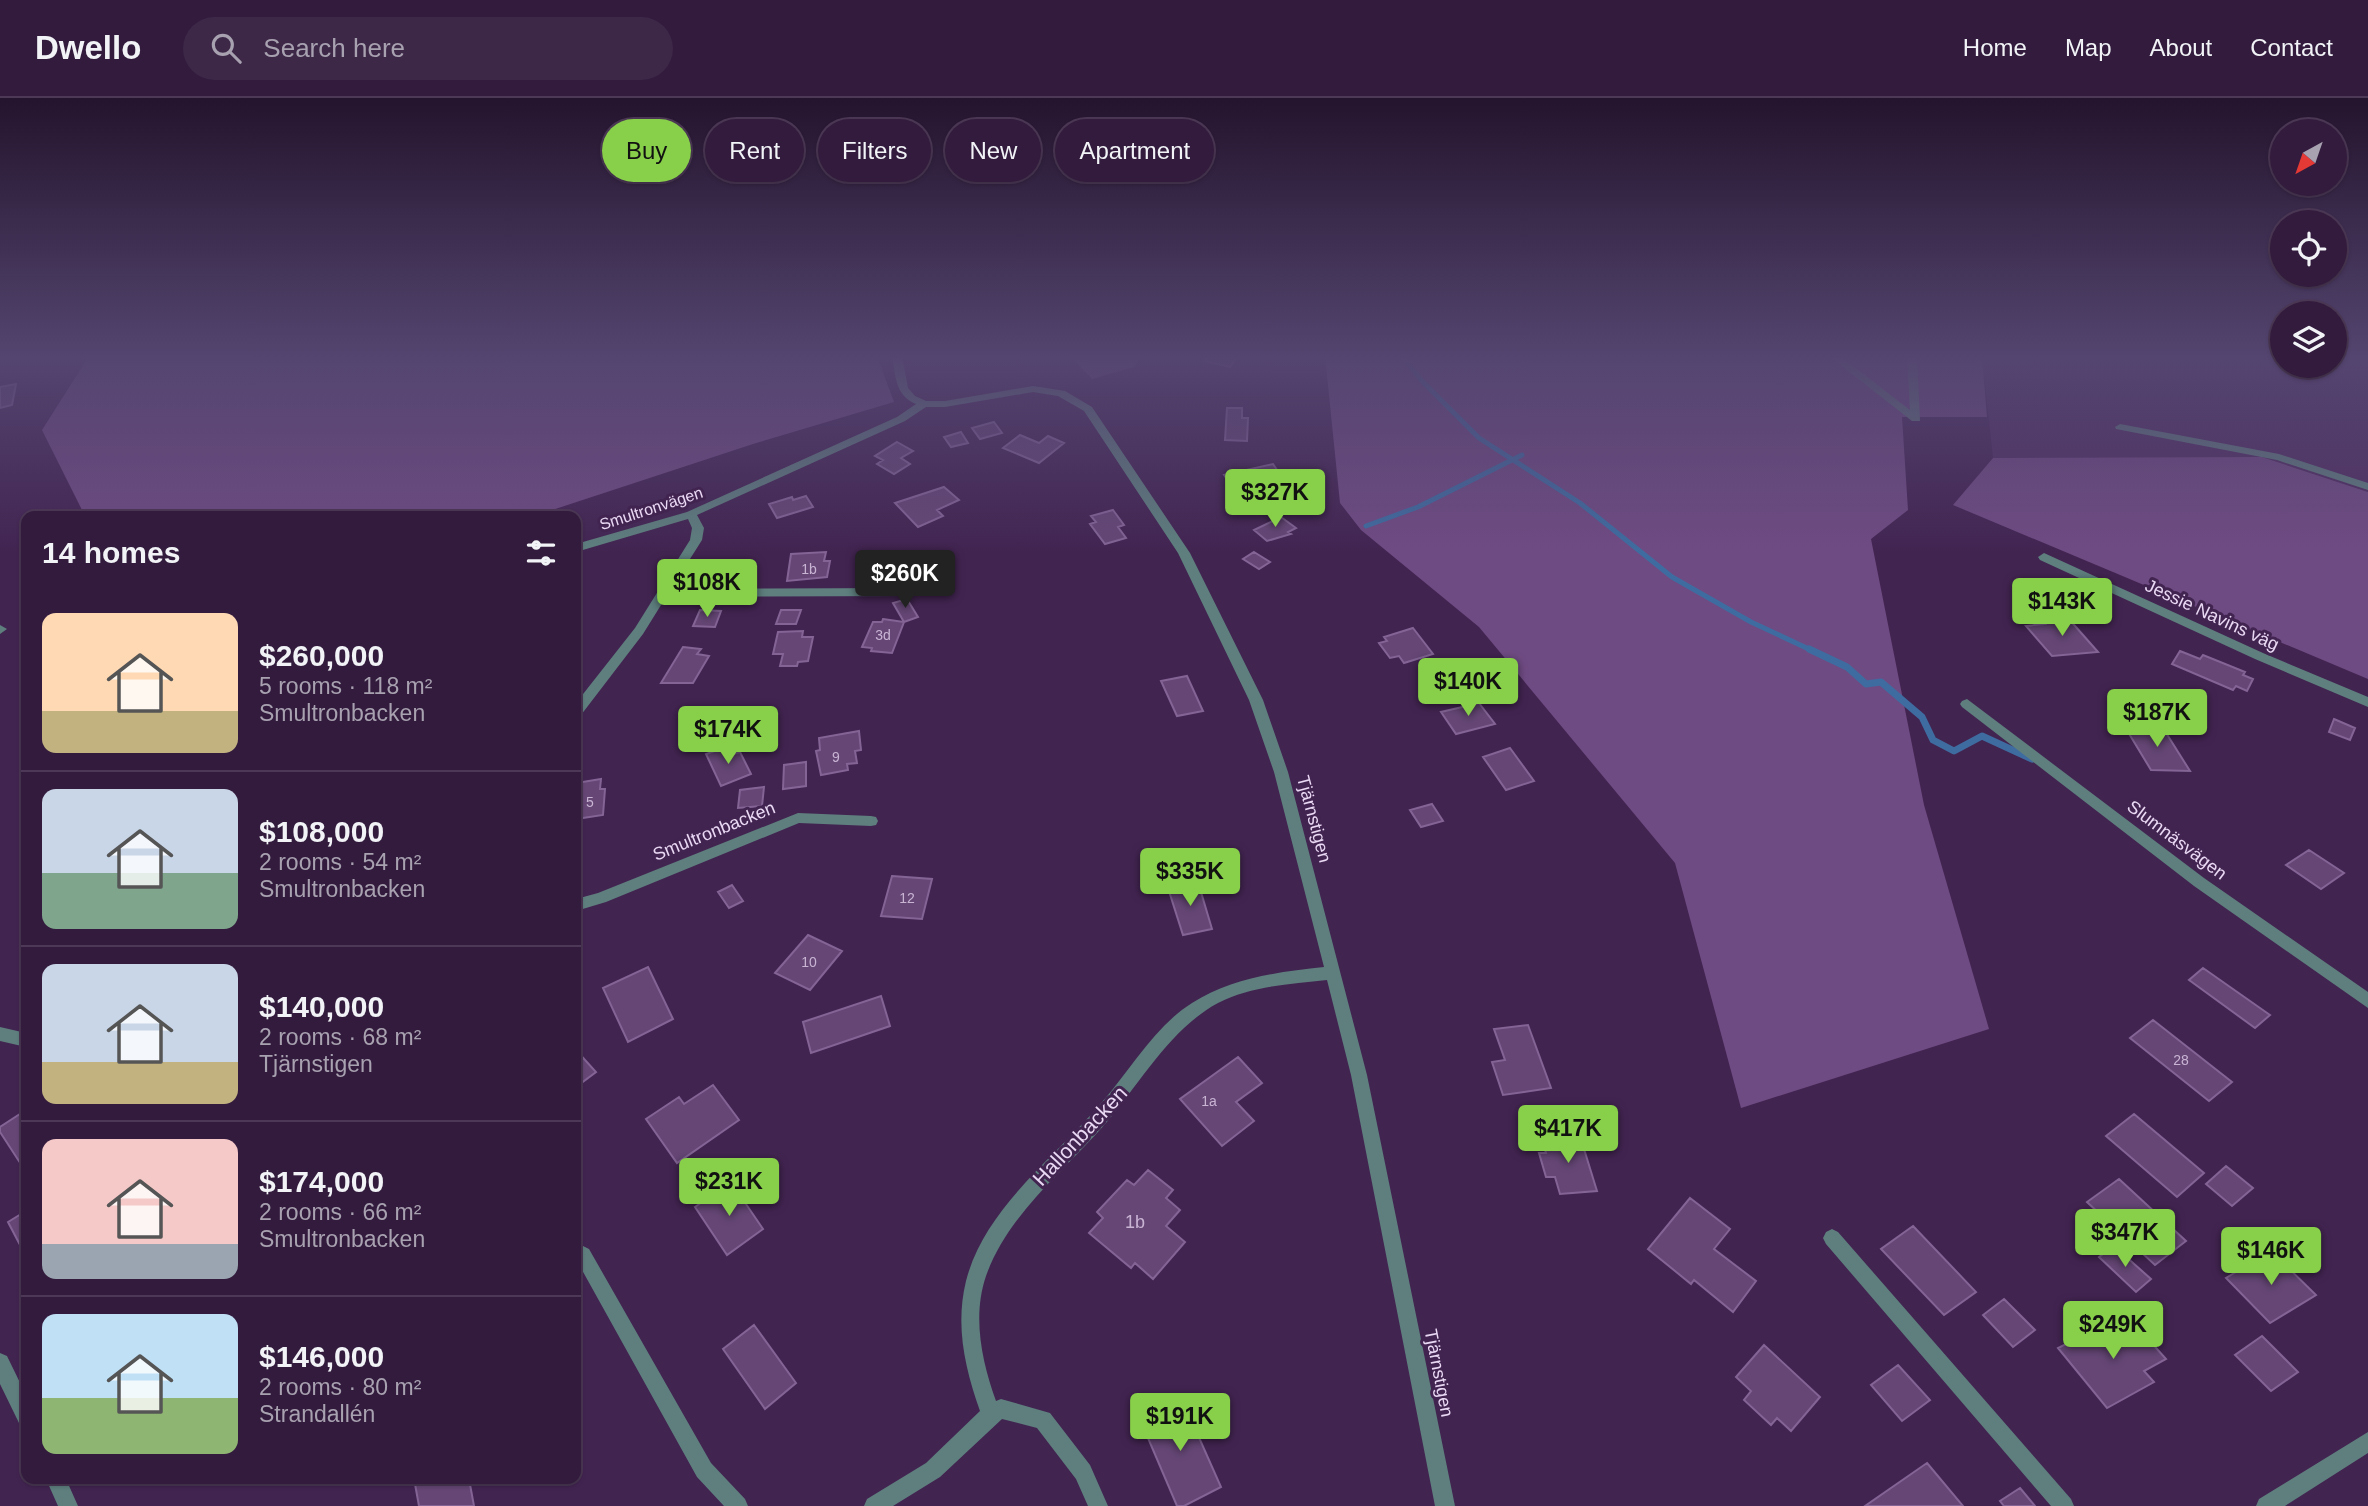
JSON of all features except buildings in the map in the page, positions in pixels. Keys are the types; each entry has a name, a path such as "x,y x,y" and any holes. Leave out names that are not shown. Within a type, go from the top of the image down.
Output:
{"street":[{"name":"Smultronvägen","path":"581,547 691,514 895,422"},
{"name":"Tjärnstigen","path":"1096,422 1184,553 1267,726 1359,1075 1445,1506"},
{"path":"2120,427 2279,457 2368,487"},
{"path":"581,706 639,631 696,540 698,528 691,514"},
{"name":"Jessie Navins väg","path":"2044,556 2259,656 2368,702"},
{"path":"662,593 909,592"},
{"name":"Slumnäsvägen","path":"1967,704 2199,882 2368,1001"},
{"name":"Smultronbacken","path":"581,904 601,898 798,818 871,821"},
{"name":"Hallonbacken","path":"991,1414 972,1355 970,1312 986,1252 997,1230 1018,1202 1124,1091 1177,1023 1195,1007 1212,997 1248,984 1334,973"},
{"path":"0,1034 21,1039"},
{"path":"1832,1238 2064,1506"},
{"path":"583,1255 704,1470 738,1506"},
{"path":"0,1363 21,1406"},
{"path":"874,1506 933,1470 991,1414 1001,1409 1044,1420 1083,1472 1098,1506"},
{"path":"2266,1506 2368,1442"},
{"path":"58,1484 68,1506"}],"shaded area":[{"path":"47,422 828,422 549,511 82,511 42,430"},
{"path":"1332,422 1902,422 1908,510 1871,539 1924,805 1989,1029 1741,1108 1675,863 1479,627 1361,530 1340,503"},
{"path":"1989,422 2368,422 2368,492 2262,457 1993,458"},
{"path":"2262,457 2368,492 2368,679 1953,505 1993,458"}],"waterway":[{"path":"1463,422 1479,438 1513,460"},
{"path":"1513,460 1522,455"},
{"path":"1366,526 1418,507 1513,460"},
{"path":"1513,460 1580,503 1672,577 1751,622 1813,651"},
{"path":"1809,649 1847,667 1866,684 1881,682 1922,717 1933,740 1954,751 1982,736 2032,759"}]}
